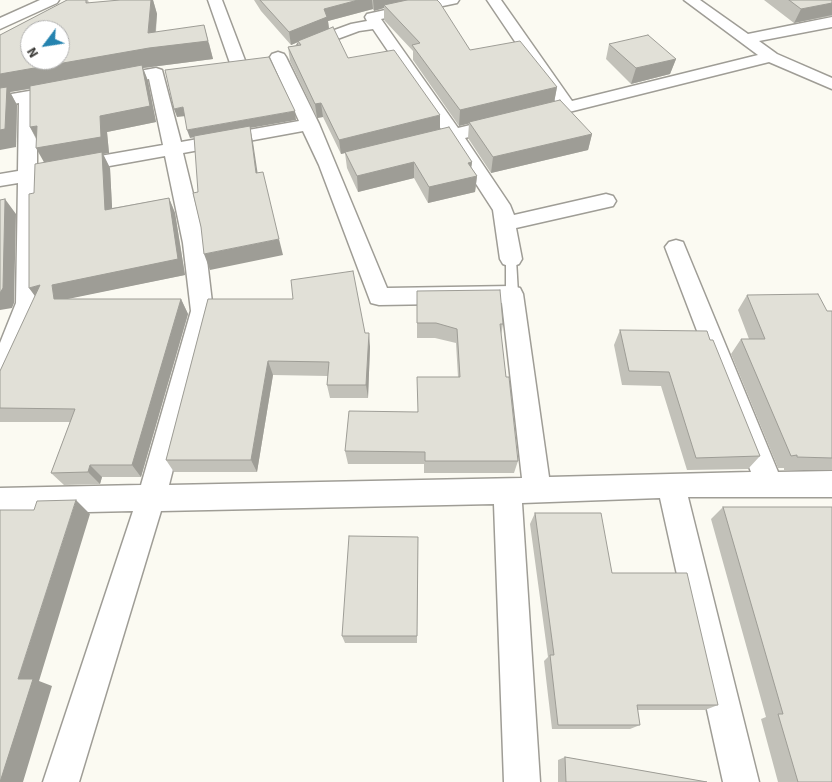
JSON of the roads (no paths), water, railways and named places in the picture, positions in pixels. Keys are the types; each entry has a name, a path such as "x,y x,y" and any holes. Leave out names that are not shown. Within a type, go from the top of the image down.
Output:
{"street":[{"path":"0,24 52,0"},
{"path":"215,0 258,60 310,124 338,163 379,297 512,294 537,489"},
{"path":"452,0 372,17 454,135 503,210 511,259"},
{"path":"494,0 568,107"},
{"path":"691,0 771,57 832,84"},
{"path":"745,39 832,22"},
{"path":"220,65 258,60 356,27 376,24"},
{"path":"406,146 771,57"},
{"path":"0,101 165,72 172,150 194,242 202,311 151,499 60,782"},
{"path":"0,375 26,303 28,96"},
{"path":"0,180 310,124"},
{"path":"505,224 606,202"},
{"path":"676,247 770,485"},
{"path":"0,501 507,491 671,485 832,484"},
{"path":"671,485 741,782"},
{"path":"507,491 522,782"}],"lane":[{"path":"511,259 512,294"}]}
